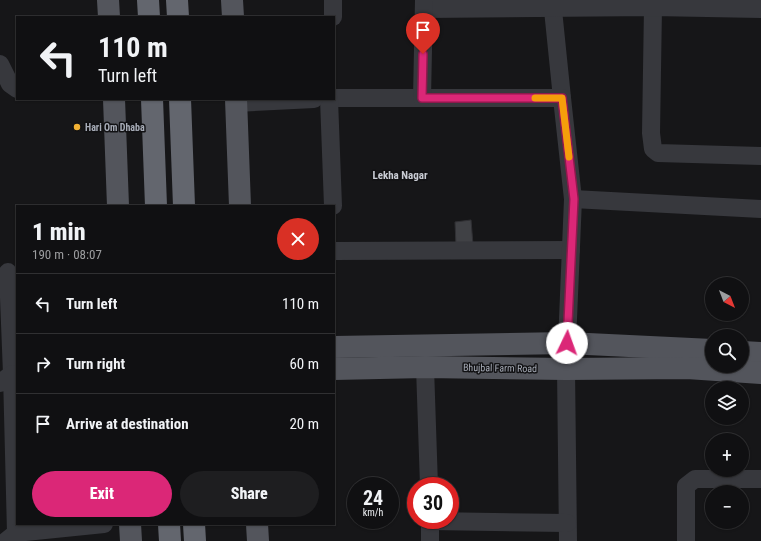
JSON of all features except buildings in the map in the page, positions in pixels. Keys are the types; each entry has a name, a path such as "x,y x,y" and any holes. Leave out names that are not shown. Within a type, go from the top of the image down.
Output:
{"highway":[{"path":"148,0 149,16"},
{"path":"177,0 178,16"},
{"path":"152,100 156,205"},
{"path":"180,100 184,205"},
{"path":"169,525 170,541"},
{"path":"194,525 195,541"}],"main road":[{"path":"108,0 109,16"},
{"path":"232,0 233,16"},
{"path":"114,100 118,205"},
{"path":"236,101 240,205"},
{"path":"335,347 567,343 705,350"},
{"path":"749,352 761,353"},
{"name":"Bhujbal Farm Road","path":"335,369 425,367 566,369 687,368 761,373"},
{"path":"130,525 131,541"},
{"path":"257,525 258,541"}],"street":[{"path":"332,16 333,0"},
{"path":"422,98 424,4 552,4 761,9"},
{"path":"552,4 574,199 567,343"},
{"path":"653,7 651,133 653,149 658,153 761,156"},
{"path":"0,64 10,84 16,88"},
{"path":"335,98 562,98"},
{"path":"236,101 275,100"},
{"path":"329,100 333,205"},
{"path":"574,199 761,209"},
{"path":"335,251 571,250"},
{"path":"8,272 6,379 13,538 98,525"},
{"path":"425,367 429,477"},
{"path":"566,369 568,541"},
{"path":"686,541 686,486 695,478 761,479"},
{"path":"459,521 567,523"},
{"path":"430,529 430,541"}],"slow traffic":[{"path":"535,98 562,98 569,157"}],"place":[{"name":"Hari Om Dhaba","path":"77,127"}],"district":[{"name":"Lekha Nagar","path":"400,175"}],"route":[{"path":"423,54 422,98 562,98 574,199 567,343"}]}
